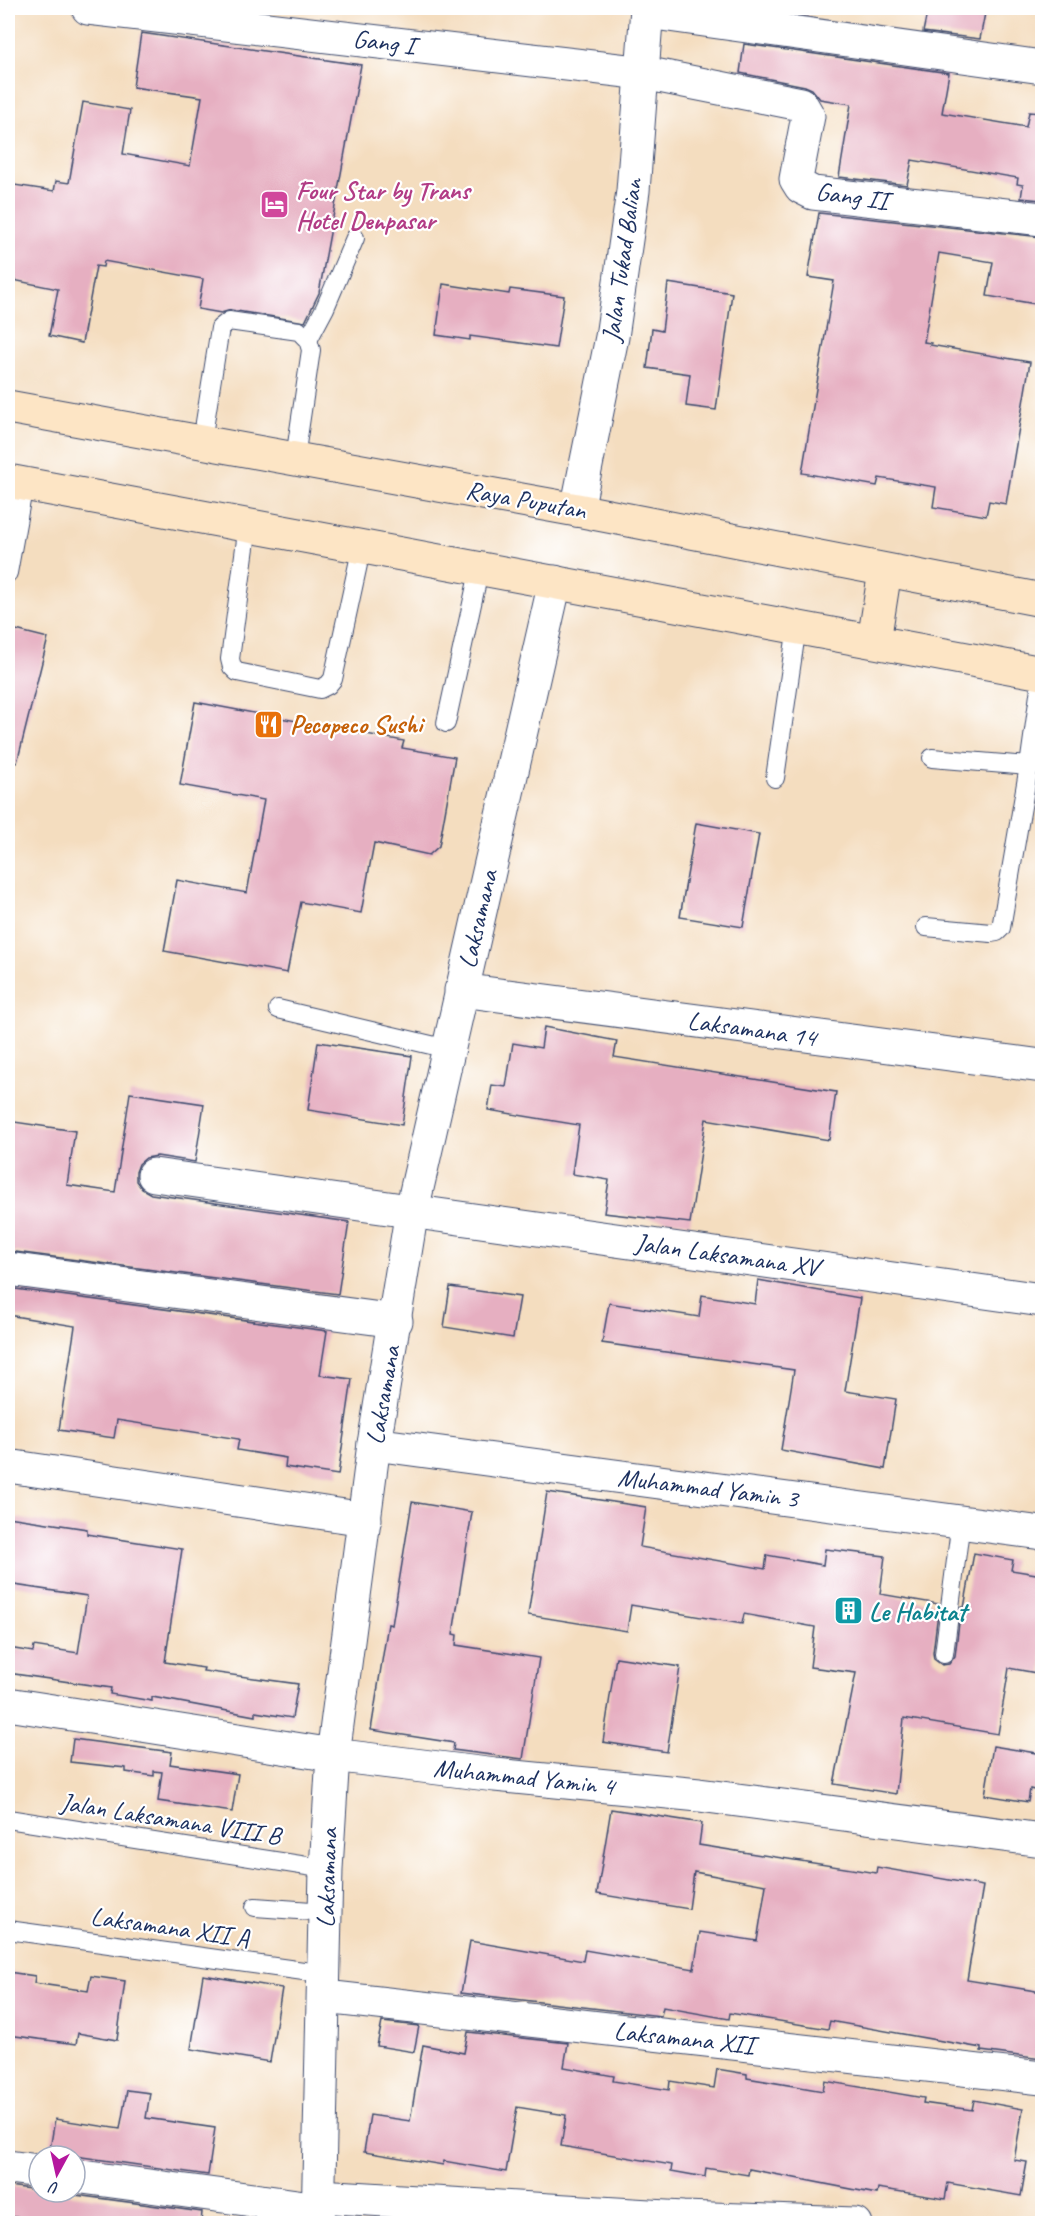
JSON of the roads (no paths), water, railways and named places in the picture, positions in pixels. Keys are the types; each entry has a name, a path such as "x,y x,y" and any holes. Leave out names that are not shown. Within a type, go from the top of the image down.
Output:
{"main road":[{"name":"Raya Puputan","path":"8,406 809,553 885,571 1042,600"},
{"path":"16,483 480,567 1042,673"},
{"path":"874,641 885,571"}],"street":[{"name":"Gang I","path":"88,8 644,73"},
{"name":"Jalan Tukad Balian","path":"578,510 612,338 633,191 644,73 647,10"},
{"path":"647,10 1042,67"},
{"name":"Gang II","path":"644,73 801,104 808,116 796,178 801,187 813,193 1042,219"},
{"name":"Laksamana","path":"319,2209 326,1869 333,1755 374,1444 396,1321 412,1209 555,582"},
{"name":"Laksamana 14","path":"461,990 1042,1066"},
{"name":"Jalan Laksamana XV","path":"154,1175 412,1209 1042,1300"},
{"path":"8,1269 396,1321"},
{"name":"Muhammad Yamin 3","path":"374,1444 1042,1533"},
{"path":"8,1466 365,1519"},
{"name":"Muhammad Yamin 4","path":"8,1704 333,1755 495,1775 699,1795 1042,1840"},
{"name":"Laksamana XII","path":"325,1985 1042,2078"},
{"path":"8,2167 27,2169"},
{"path":"87,2178 319,2209 855,2223"}],"lane":[{"path":"308,340 325,308 355,238"},
{"path":"202,441 220,328 229,321 299,331 308,340 311,350 295,458"},
{"path":"8,573 16,483"},
{"path":"248,525 231,650 232,667 237,672 320,689 328,686 333,679 363,546"},
{"path":"446,723 480,567"},
{"path":"775,777 797,627"},
{"path":"926,927 991,933 1001,928 1029,766 1042,673"},
{"path":"932,758 1029,766"},
{"path":"278,1010 448,1049"},
{"path":"944,1654 961,1521"},
{"name":"Jalan Laksamana VIII B","path":"8,1819 326,1869"},
{"path":"255,1907 326,1912"},
{"name":"Laksamana XII A","path":"8,1930 325,1985"}],"place":[{"name":"Four Star by Trans Hotel Denpasar","path":"275,205"},
{"name":"Pecopeco Sushi","path":"269,724"},
{"name":"Le Habitat","path":"848,1611"}]}
